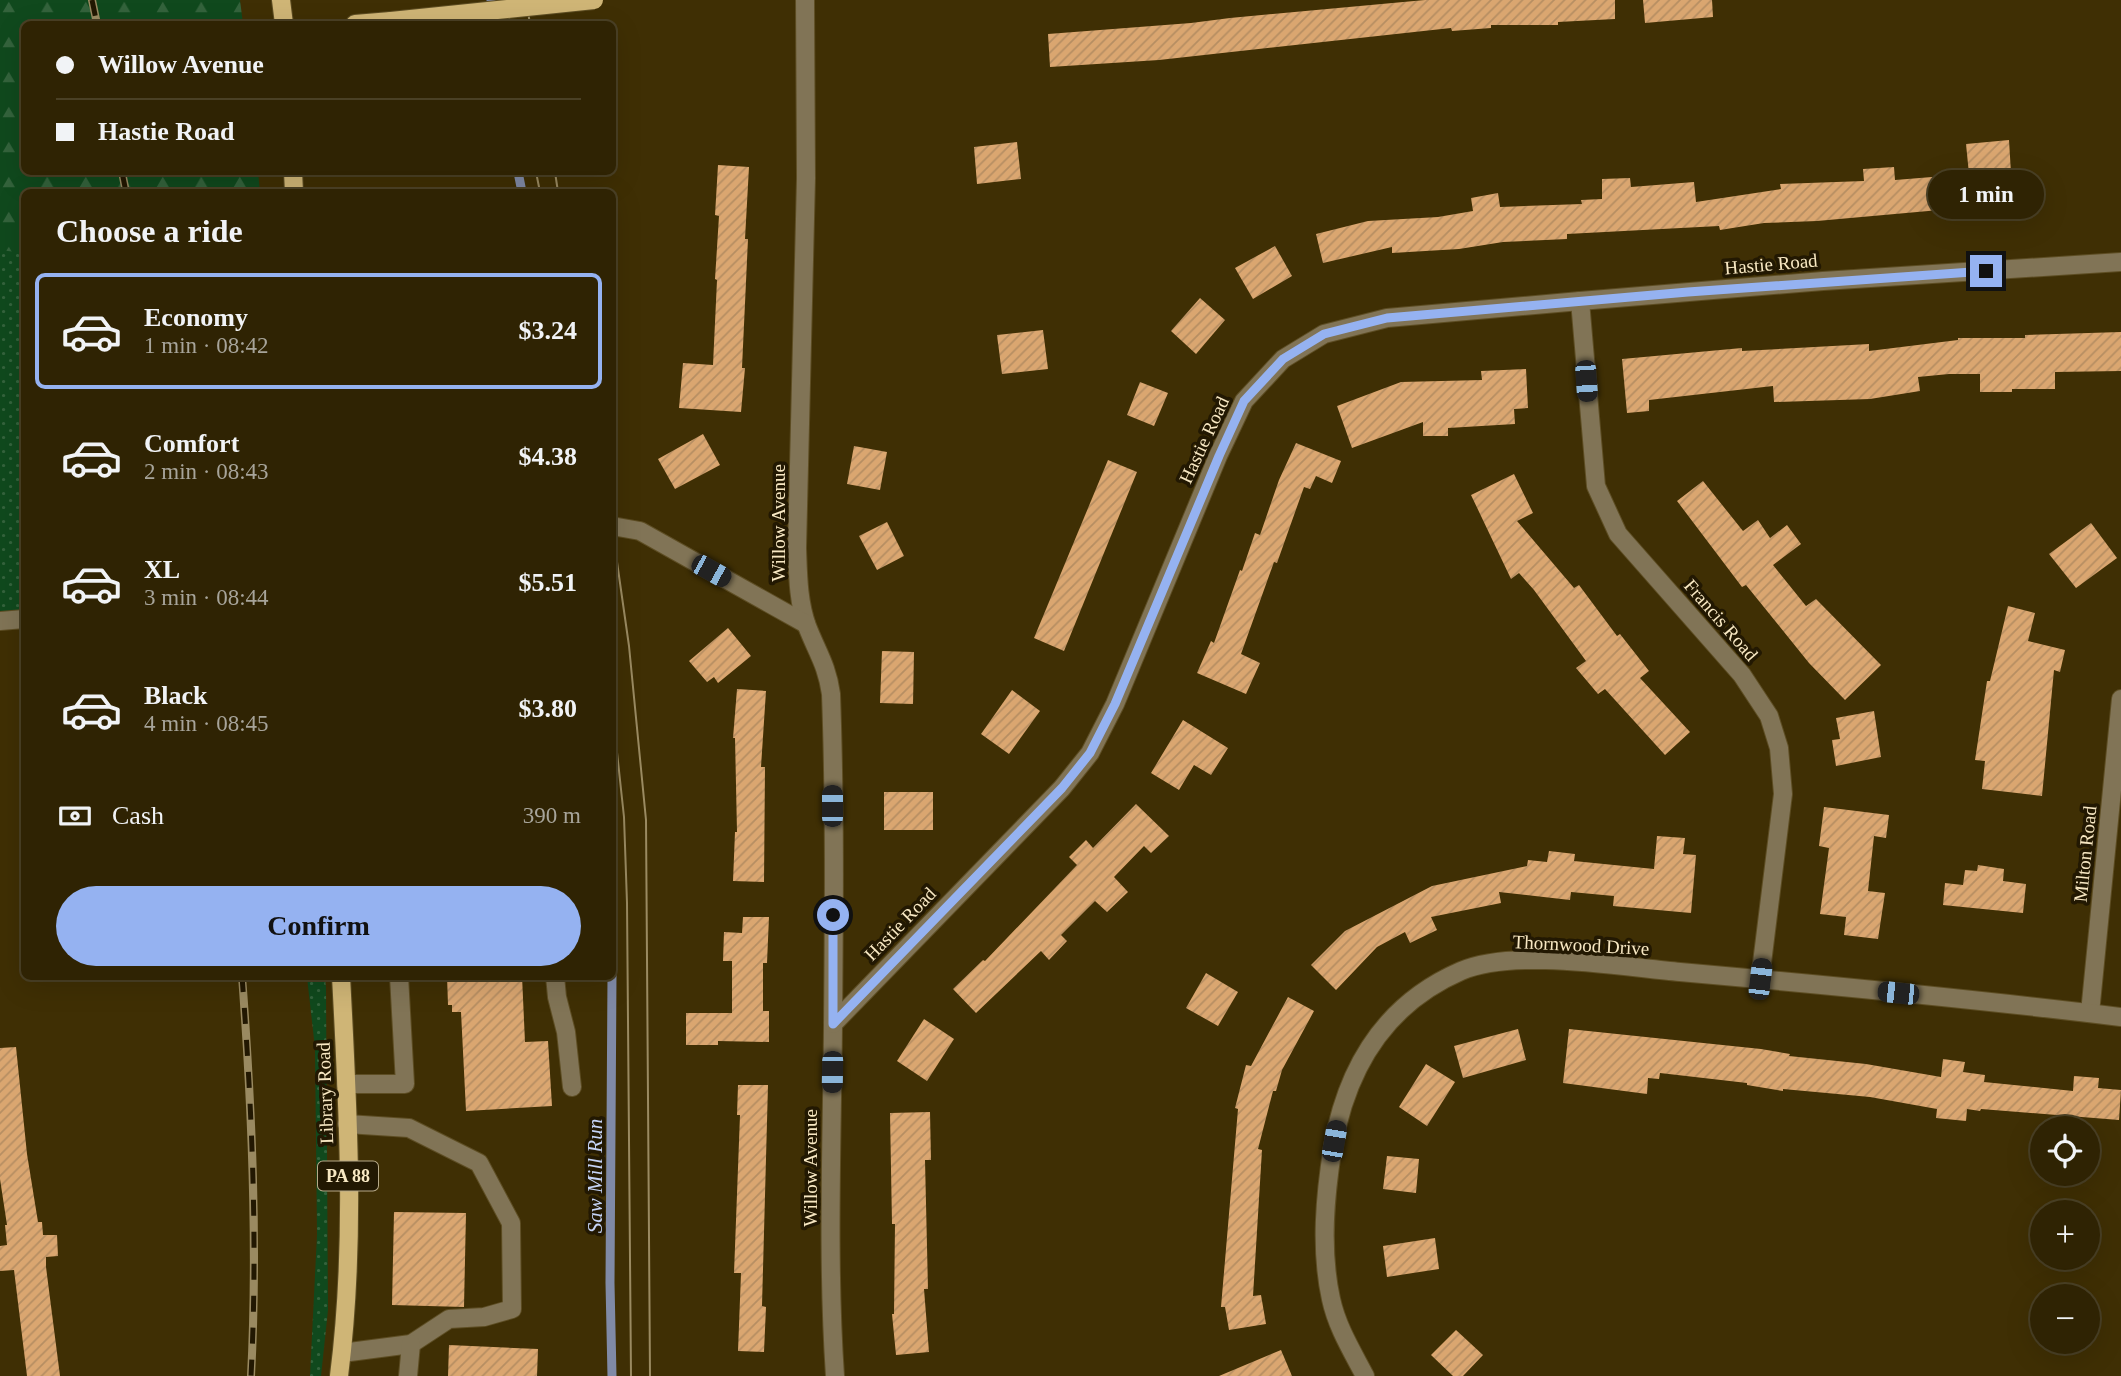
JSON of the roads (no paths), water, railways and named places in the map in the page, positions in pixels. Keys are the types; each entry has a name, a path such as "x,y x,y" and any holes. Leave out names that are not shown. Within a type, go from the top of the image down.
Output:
{"main road":[{"path":"281,0 284,21"},
{"path":"391,21 594,0"},
{"name":"Library Road","path":"339,1376 349,1227 341,980"}],"street":[{"name":"Willow Avenue","path":"806,0 807,178 797,548 799,593 806,624 828,671 831,694 833,1024 830,1195 835,1376"},
{"name":"Hastie Road","path":"833,1024 1062,788 1090,753 1115,704 1244,401 1283,359 1324,334 1387,318 1823,281 2121,262"},
{"name":"Francis Road","path":"1580,301 1596,486 1619,534 1742,676 1769,716 1779,748 1783,794 1760,979"},
{"path":"616,527 640,531 806,624"},
{"path":"0,621 21,620"},
{"name":"Milton Road","path":"2090,1013 2121,699"},
{"name":"Thornwood Drive","path":"1366,1376 1344,1338 1331,1300 1325,1251 1327,1182 1338,1121 1354,1072 1381,1029 1418,993 1463,970 1513,960 1569,962 2121,1017"},
{"path":"346,1084 405,1084 399,980"},
{"path":"555,980 566,1032 572,1087"},
{"path":"342,1353 411,1344 449,1319 484,1317 512,1309 511,1223 479,1163 409,1128 347,1124"},
{"path":"408,1376 411,1344"}],"waterway":[{"name":"Saw Mill Run","path":"491,0 494,21"},
{"name":"Saw Mill Run","path":"519,175 521,189"},
{"name":"Saw Mill Run","path":"612,980 612,1376"}],"tram line":[{"path":"506,0 510,21"},
{"path":"526,0 530,21"},
{"path":"537,175 539,189"},
{"path":"555,175 558,189"},
{"path":"616,555 629,646 646,820 650,1376"},
{"path":"616,743 624,817 627,903 631,1376"}],"railway":[{"path":"92,0 96,21"},
{"path":"123,175 125,189"},
{"path":"242,980 253,1176 251,1376"}]}
